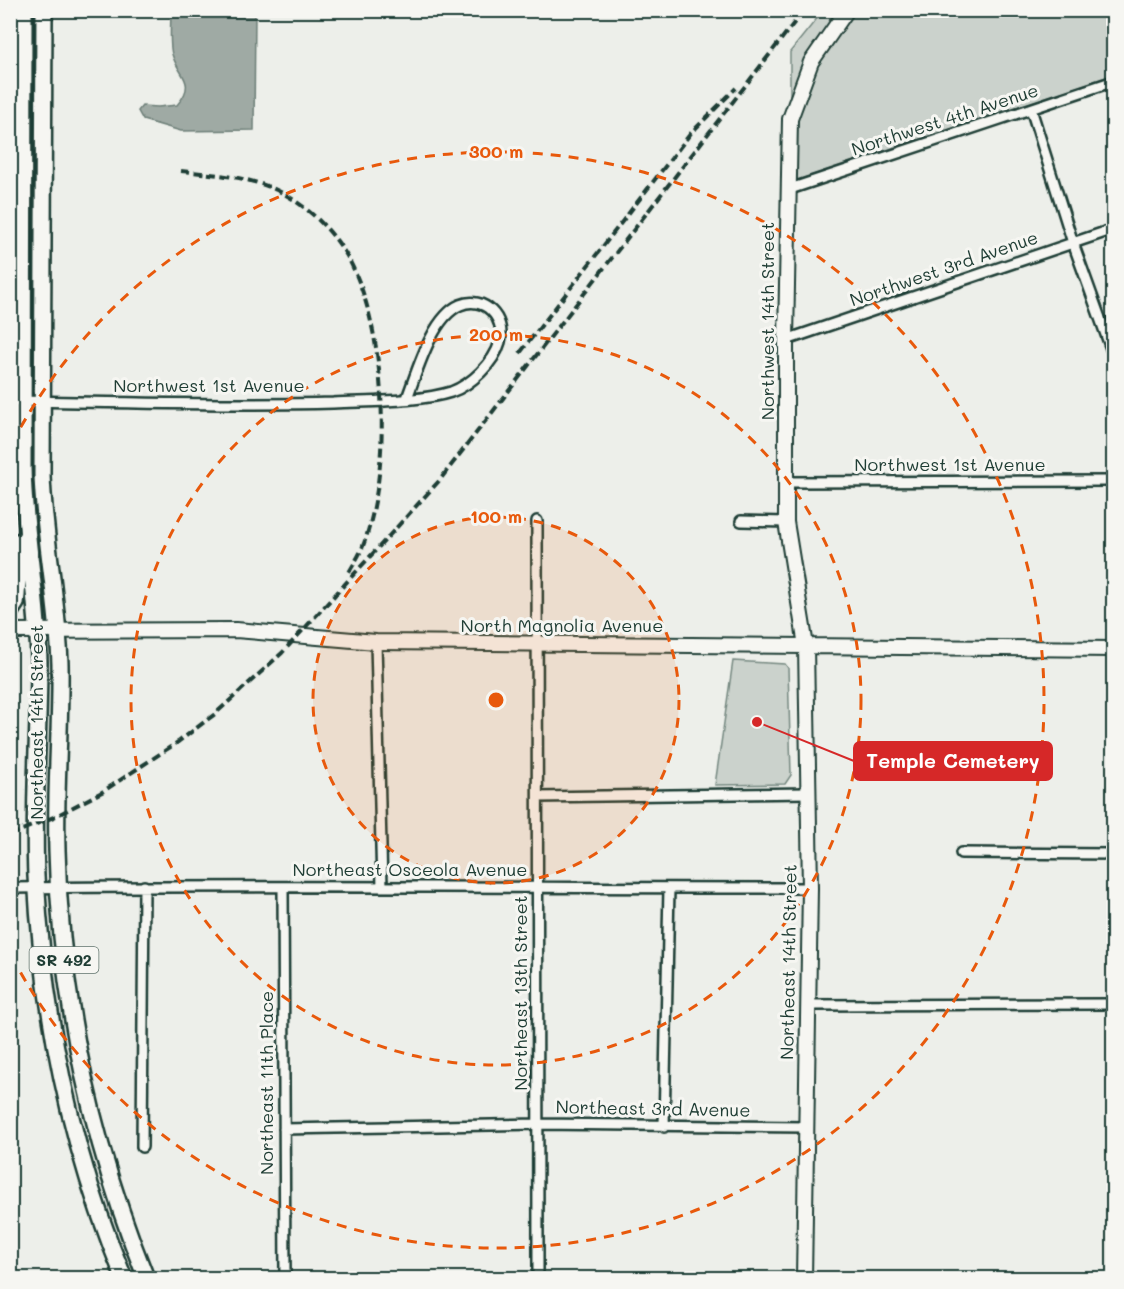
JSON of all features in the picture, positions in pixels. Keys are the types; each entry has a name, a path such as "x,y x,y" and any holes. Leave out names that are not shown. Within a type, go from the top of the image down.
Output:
{"main road":[{"name":"SR 492","path":"24,10 16,401 38,631 35,826 37,888 47,995 61,1077 91,1187 123,1278"},
{"name":"Northeast 14th Street","path":"44,10 43,500 58,631 60,705 56,816 58,888 67,986 83,1077 111,1183 146,1278"},
{"path":"10,612 16,603 17,595 23,490"}],"street":[{"name":"Northwest 14th Street","path":"806,646 786,522 787,190 790,119 811,62 847,10"},
{"name":"Northwest 4th Avenue","path":"787,190 1113,81"},
{"path":"1031,109 1073,243 1113,357"},
{"name":"Northwest 3rd Avenue","path":"786,340 1113,229"},
{"name":"Northwest 1st Avenue","path":"16,401 280,404 407,398 442,395 454,391 476,376 491,358 501,339 501,326 494,312 470,303 458,306 448,314 431,338 407,398"},
{"name":"Northwest 1st Avenue","path":"786,482 1113,481"},
{"name":"Northeast 13th Street","path":"537,520 538,1271"},
{"path":"741,521 786,522"},
{"name":"North Magnolia Avenue","path":"10,631 236,630 376,642 1113,649"},
{"path":"376,642 382,887"},
{"name":"Northeast 14th Street","path":"804,1278 810,888 806,646"},
{"path":"538,797 809,793"},
{"path":"961,853 1113,854"},
{"path":"142,1147 144,886"},
{"name":"Northeast Osceola Avenue","path":"10,888 144,886 810,888"},
{"name":"Northeast 11th Place","path":"283,888 285,1278"},
{"path":"664,1127 669,888"},
{"path":"809,1005 1113,1004"},
{"name":"Northeast 3rd Avenue","path":"284,1129 538,1124 806,1127"}],"shaded area":[{"path":"171,11 255,11 254,130 181,131 143,120 138,111 142,106 177,105 186,90 185,79 175,62 171,49"},
{"path":"823,11 839,11 805,59 790,99 790,52"},
{"path":"856,11 1113,11 1113,75 795,181 797,120 817,65"},
{"path":"733,661 785,664 788,668 791,775 785,784 715,785"}],"railway":[{"path":"10,835 56,816 102,792 178,742 215,714 282,653 439,481 804,10"},
{"path":"520,353 691,133 736,88"},
{"path":"181,171 240,178 268,186 294,200 317,219 336,240 347,256 361,286 371,321 378,360 381,440 372,514 363,546 348,574"}],"place":[{"name":"Temple Cemetery","path":"757,722"}]}
